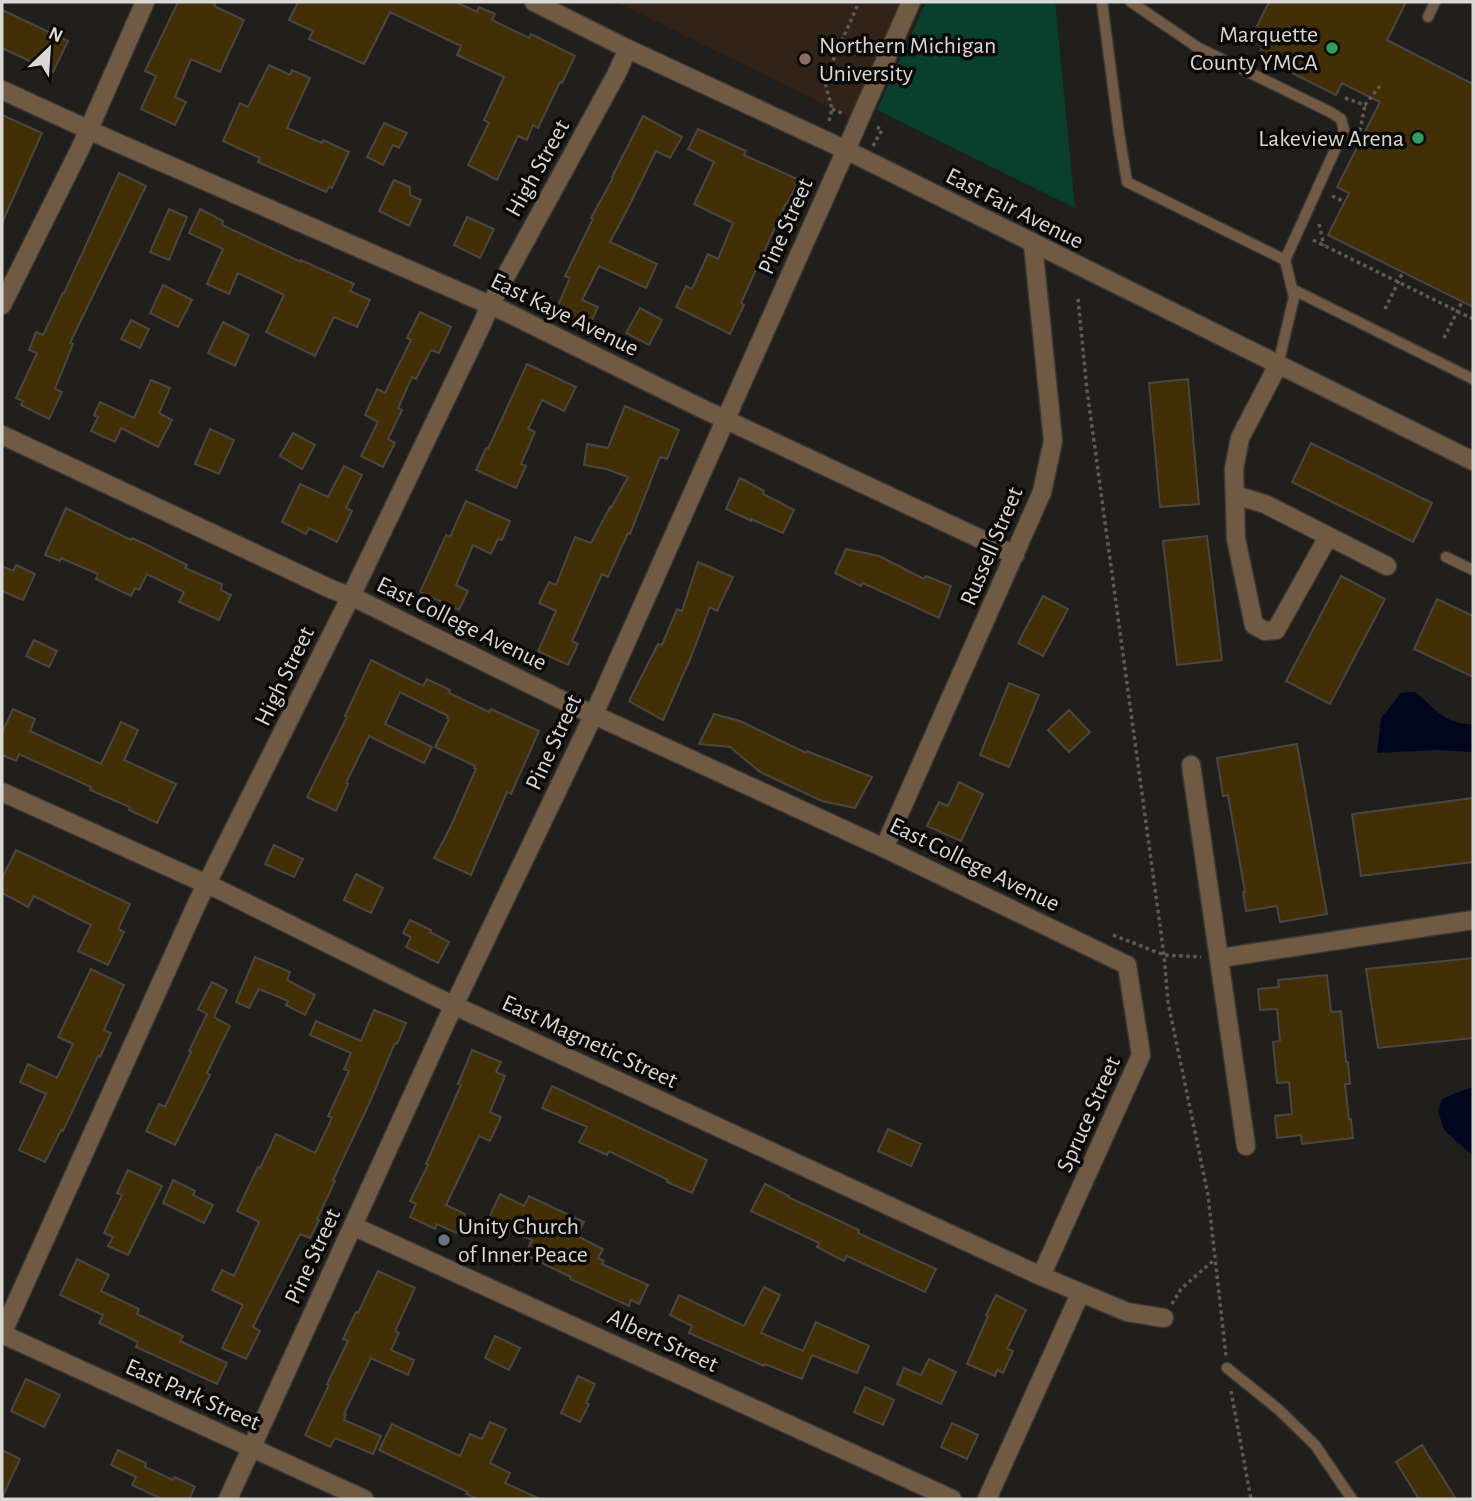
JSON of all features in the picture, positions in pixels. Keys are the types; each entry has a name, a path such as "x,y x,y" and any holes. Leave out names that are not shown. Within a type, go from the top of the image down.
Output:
{"street":[{"path":"2,305 89,129 145,2"},
{"name":"East Fair Avenue","path":"534,2 846,150 1473,461"},
{"name":"Pine Street","path":"228,1499 454,1005 594,714 911,2"},
{"name":"High Street","path":"2,1334 198,901 351,596 490,305 616,75 628,48"},
{"name":"East Kaye Avenue","path":"2,90 490,305 1015,555"},
{"name":"Russell Street","path":"884,848 1042,492 1052,441 1033,244"},
{"path":"1278,365 1240,438 1234,469 1236,539 1254,625 1265,631 1276,630 1328,537"},
{"name":"East College Avenue","path":"2,435 351,596 594,714 884,848 1127,965"},
{"path":"1235,495 1265,504 1387,566"},
{"path":"1191,765 1246,1146"},
{"name":"East Magnetic Street","path":"2,792 208,885 454,1005 1080,1294 1127,1312 1164,1318"},
{"path":"1220,958 1473,920"},
{"name":"Spruce Street","path":"1041,1276 1141,1055 1127,965"},
{"name":"Albert Street","path":"353,1226 953,1499"},
{"path":"988,1499 1080,1294"},
{"name":"East Park Street","path":"2,1334 363,1499"}],"lane":[{"path":"1102,2 1127,182 1285,260"},
{"path":"1131,2 1196,47 1340,119 1344,130 1285,260 1294,297 1278,365"},
{"path":"1428,17 1435,2"},
{"path":"1292,289 1473,379"},
{"path":"1446,557 1473,570"},
{"path":"1227,1368 1278,1409 1315,1445 1352,1499"}],"path":[{"path":"832,109 826,86 827,74 859,2"},
{"path":"1345,98 1365,105 1380,86"},
{"path":"1332,196 1345,202"},
{"path":"1313,240 1473,319"},
{"path":"1385,309 1403,272"},
{"path":"1078,299 1087,390 1164,955 1168,1002 1208,1195 1227,1368 1251,1499"},
{"path":"1444,338 1462,302"},
{"path":"1113,935 1164,955 1220,958"},
{"path":"1164,1318 1181,1289 1215,1258"}],"shaded area":[{"name":"Northern Michigan University","path":"616,2 905,2 850,117"}],"green space":[{"path":"926,2 1055,2 1075,208 877,110"}],"water":[{"path":"1415,692 1447,718 1473,725 1473,752 1437,750 1377,753 1381,718 1401,693"},
{"path":"1473,1087 1473,1156 1444,1130 1438,1111 1442,1099"}],"building":[{"path":"178,2 216,2 214,6 244,20 220,72 191,59 175,97 186,102 175,125 141,109 156,76 145,71"},
{"path":"298,2 456,2 477,12 479,7 495,14 492,20 529,38 531,34 575,56 538,128 533,125 527,140 518,136 497,180 468,165 489,123 484,120 504,77 457,55 461,46 390,12 364,64 309,39 313,31 289,20"},
{"name":"Lakeview Arena","path":"1269,2 1406,2 1387,40 1473,84 1473,307 1328,235 1349,193 1337,187 1380,102 1342,83 1336,95 1258,56 1263,46 1250,40"},
{"path":"2,10 68,41 53,72 2,48"},
{"path":"269,65 290,75 292,70 310,78 287,128 349,152 332,188 329,187 326,192 258,162 260,158 223,141 240,103 248,107"},
{"path":"2,115 42,133 2,223"},
{"path":"643,116 682,137 670,158 656,151 610,242 657,264 646,288 599,266 582,300 598,307 589,326 555,312 570,278 565,276 593,219 591,218"},
{"path":"384,123 407,133 399,148 393,145 383,165 367,157"},
{"path":"698,129 746,151 744,155 799,180 741,303 744,305 730,334 676,307 686,286 692,289 708,254 718,259 733,223 694,204 714,162 688,149"},
{"path":"119,173 146,186 70,343 73,344 55,389 62,392 49,419 21,405 23,401 16,398 37,353 29,350 36,332 43,335"},
{"path":"394,180 410,187 410,195 421,200 409,226 379,211"},
{"path":"169,209 187,217 169,260 150,252"},
{"path":"200,209 223,221 222,225 354,284 350,291 370,300 357,327 334,317 315,356 266,332 284,295 238,273 229,294 207,284 223,249 189,233"},
{"path":"467,217 494,229 480,258 454,245"},
{"path":"163,285 192,300 178,327 150,313"},
{"path":"640,308 662,320 649,345 626,333"},
{"path":"420,312 451,327 439,353 431,350 416,379 412,377 398,408 402,410 388,439 395,443 383,467 361,456 378,422 365,415 377,389 385,393 411,340 407,338"},
{"path":"131,320 149,329 140,348 121,339"},
{"path":"223,322 249,335 235,366 208,353"},
{"path":"527,364 576,387 564,411 542,400 528,429 535,432 521,464 526,466 516,488 476,470"},
{"path":"1188,379 1199,504 1160,507 1149,383"},
{"path":"151,380 170,388 159,413 172,420 158,447 121,428 115,442 91,431 98,417 94,415 100,402 134,418"},
{"path":"625,406 679,430 667,459 660,457 630,534 628,533 608,577 602,574 572,641 578,644 568,665 538,651 556,611 539,603 549,582 556,585 575,537 591,543 628,477 584,465 587,444 608,448"},
{"path":"210,429 234,440 219,474 195,464"},
{"path":"293,433 315,445 302,469 280,456"},
{"path":"1311,443 1432,503 1413,542 1292,482"},
{"path":"344,466 362,475 346,508 352,511 337,542 309,528 306,534 282,522 300,484 328,497"},
{"path":"740,478 794,510 783,533 726,509"},
{"path":"466,501 510,521 502,540 498,539 491,554 473,545 456,585 468,591 459,610 420,592 446,535 450,537"},
{"path":"66,508 147,545 187,565 185,568 222,584 221,590 231,595 219,620 179,602 184,592 147,574 139,590 135,588 131,596 96,579 98,574 61,558 60,561 45,555"},
{"path":"1207,536 1222,660 1177,665 1163,541"},
{"path":"846,549 879,556 924,579 926,576 951,586 939,618 835,573"},
{"path":"698,562 733,577 717,611 710,607 663,720 629,701 658,644 662,645 677,609 682,611"},
{"path":"16,565 35,574 23,600 2,591 2,566 13,571"},
{"path":"1341,576 1385,599 1330,704 1286,681"},
{"path":"1043,596 1068,609 1043,656 1018,643"},
{"path":"1437,599 1473,616 1473,677 1414,649"},
{"path":"34,640 57,651 49,667 26,656"},
{"path":"371,660 423,686 427,679 489,712 491,709 539,731 511,794 507,792 471,875 434,858 449,830 475,766 435,747 448,716 400,692 385,724 432,747 424,763 369,736 346,783 348,784 336,811 307,797 347,717 345,716"},
{"path":"1009,683 1039,695 1009,767 980,755"},
{"path":"13,709 35,719 30,731 101,764 121,722 138,730 124,760 176,784 157,823 129,810 130,807 90,790 91,787 19,754 16,761 2,755 2,733"},
{"path":"1069,710 1090,732 1069,752 1048,730"},
{"path":"714,714 740,721 806,753 807,751 872,777 855,808 822,801 760,772 730,747 699,744"},
{"path":"1297,744 1327,914 1280,922 1277,906 1246,911 1228,795 1223,796 1217,758"},
{"path":"959,782 983,794 961,841 927,826 939,802 948,806"},
{"path":"1473,798 1473,862 1361,876 1352,814"},
{"path":"274,845 303,859 294,877 265,864"},
{"path":"16,850 130,904 118,929 124,932 108,965 78,951 91,925 34,896 28,907 2,893 2,878"},
{"path":"356,874 383,888 371,913 344,900"},
{"path":"410,920 449,942 438,963 406,947 411,937 403,933"},
{"path":"255,957 290,972 287,980 315,995 305,1015 286,1005 288,1001 259,989 249,1008 236,1002"},
{"path":"1473,958 1473,1038 1378,1048 1366,969"},
{"path":"91,969 124,985 104,1030 111,1033 45,1162 19,1150 46,1094 20,1082 28,1064 57,1078 73,1044 58,1037"},
{"path":"1327,975 1331,1012 1341,1011 1350,1084 1345,1084 1353,1138 1302,1144 1301,1135 1277,1138 1275,1116 1292,1114 1289,1082 1277,1083 1273,1042 1280,1041 1277,1009 1260,1010 1258,989 1279,987 1278,980"},
{"path":"212,982 227,990 214,1017 230,1026 207,1073 210,1075 175,1145 146,1131 159,1104 165,1107 191,1052 189,1051 207,1014 198,1009"},
{"path":"374,1010 406,1023 333,1180 335,1181 310,1238 300,1234 253,1327 260,1331 246,1359 222,1348 243,1305 212,1290 222,1270 234,1276 259,1222 237,1211 276,1134 315,1153 332,1118 328,1116 349,1071 344,1069 351,1053 310,1035 316,1021 361,1041"},
{"path":"472,1050 501,1062 496,1072 505,1076 490,1112 501,1117 490,1141 479,1136 446,1205 465,1214 456,1233 437,1224 435,1229 410,1217 416,1204 410,1201 461,1085 458,1084"},
{"path":"552,1086 707,1160 692,1193 609,1151 607,1155 579,1142 587,1127 542,1108"},
{"path":"888,1129 921,1144 911,1166 878,1151"},
{"path":"128,1170 162,1186 128,1255 108,1246 113,1237 104,1233 122,1195 117,1193"},
{"path":"173,1180 195,1191 193,1195 213,1205 204,1223 163,1203"},
{"path":"765,1184 859,1230 858,1233 936,1269 925,1292 847,1256 844,1261 817,1247 819,1243 751,1211"},
{"path":"500,1194 524,1206 529,1196 584,1222 577,1236 603,1249 598,1258 604,1261 602,1264 648,1285 639,1304 631,1300 629,1306 525,1255 532,1240 488,1220"},
{"path":"77,1259 109,1275 101,1291 139,1309 137,1314 183,1336 180,1341 227,1363 217,1384 136,1347 138,1342 99,1323 103,1315 60,1295"},
{"path":"378,1271 415,1288 395,1331 399,1333 391,1350 414,1360 408,1375 371,1358 344,1414 344,1420 381,1436 373,1454 335,1438 330,1447 305,1435 348,1341 343,1339"},
{"path":"764,1287 780,1295 761,1333 803,1351 816,1322 869,1346 857,1373 812,1355 802,1379 765,1364 764,1366 689,1333 692,1326 670,1315 679,1295 744,1326"},
{"path":"996,1295 1026,1310 1007,1349 1013,1351 1003,1373 997,1370 995,1376 967,1364"},
{"path":"495,1336 520,1348 509,1370 485,1358"},
{"path":"929,1359 956,1372 941,1404 897,1384 904,1368 921,1375"},
{"path":"578,1376 595,1384 580,1422 561,1413"},
{"path":"26,1379 60,1395 44,1427 11,1411"},
{"path":"865,1387 894,1400 883,1425 854,1412"},
{"path":"490,1422 506,1429 490,1463 510,1473 505,1483 540,1499 478,1499 379,1450 392,1424 460,1456 470,1434 482,1439"},
{"path":"952,1423 978,1435 967,1459 941,1447"},
{"path":"1422,1445 1456,1499 1419,1499 1396,1462"},
{"path":"2,1450 20,1459 2,1498"},
{"path":"118,1450 146,1463 145,1467 195,1487 189,1499 162,1499 132,1485 136,1477 111,1465"}],"place":[{"name":"Marquette County YMCA","path":"1332,48"},
{"name":"Northern Michigan University","path":"805,59"},
{"name":"Lakeview Arena","path":"1418,138"},
{"name":"Unity Church of Inner Peace","path":"444,1240"}]}
